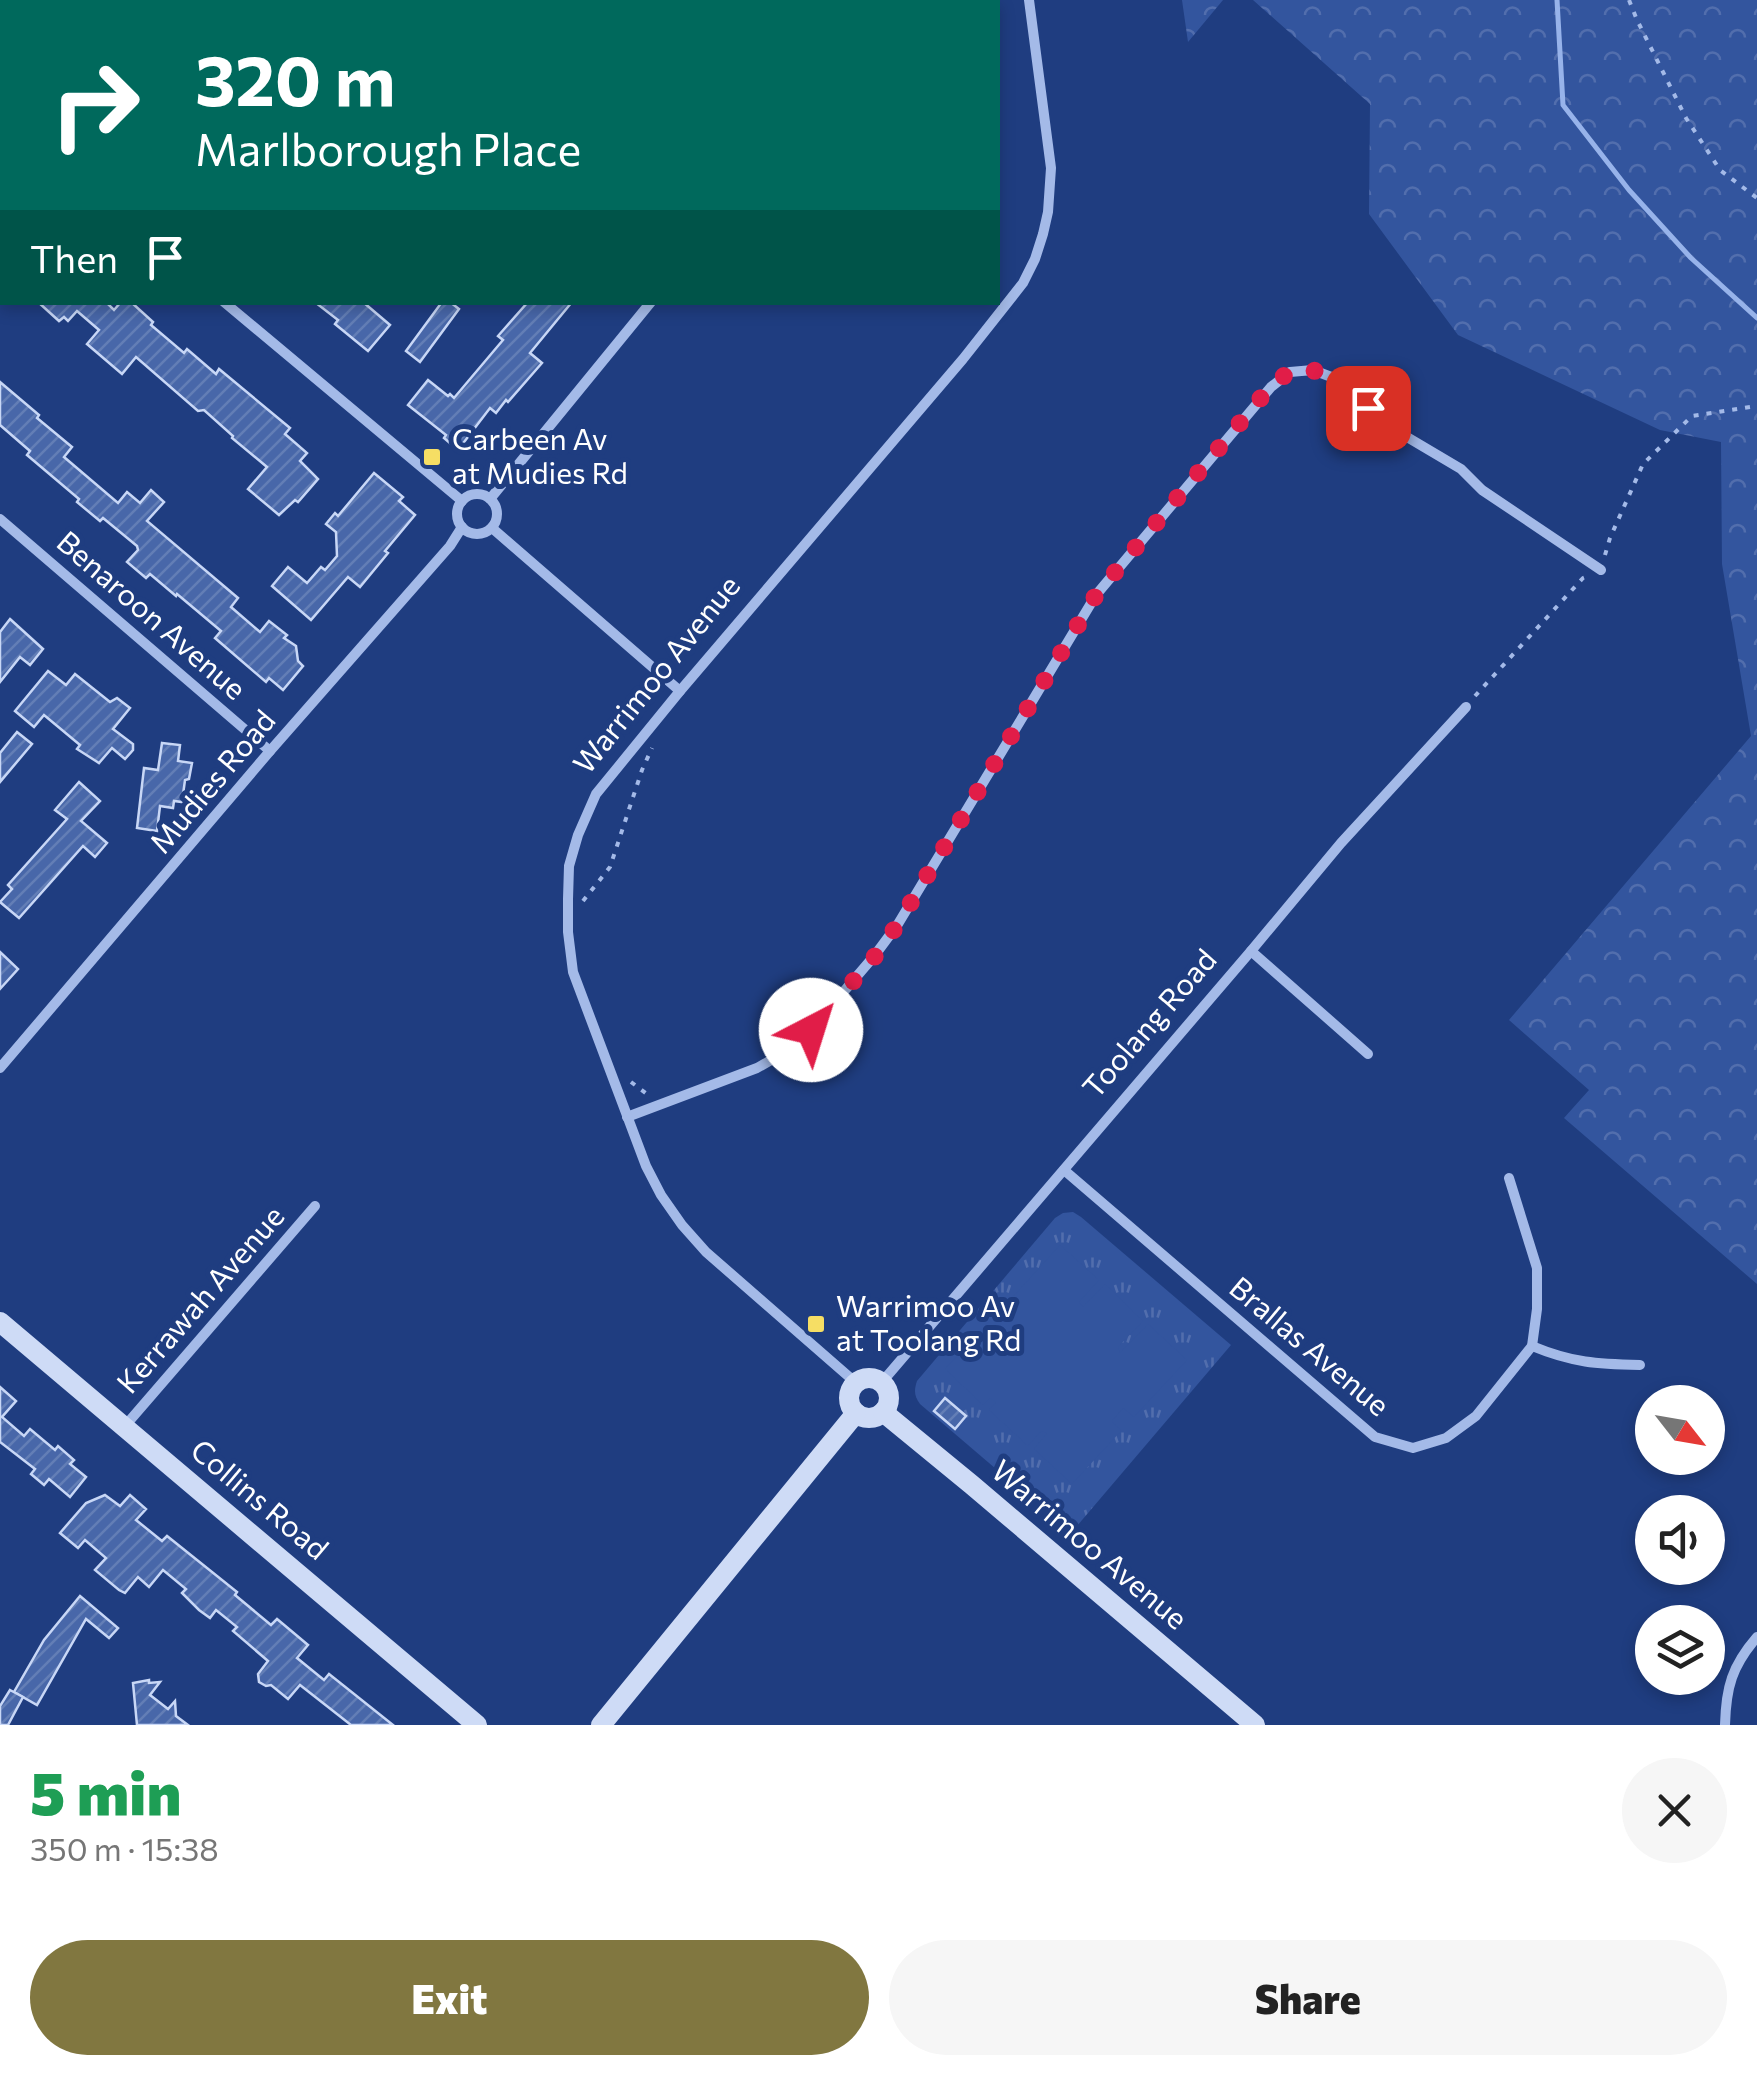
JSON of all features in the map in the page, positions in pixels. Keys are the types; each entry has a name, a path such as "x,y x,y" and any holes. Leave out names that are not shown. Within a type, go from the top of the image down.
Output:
{"street":[{"name":"Warrimoo Avenue","path":"856,1382 706,1252 682,1225 646,1166 574,972 568,932 569,866 596,794 963,359 1030,271 1048,212 1050,168 1029,0"},
{"path":"228,305 462,501"},
{"path":"490,499 648,305"},
{"path":"627,1117 758,1068 787,1051 811,1030 898,924 1096,595 1270,387 1290,372 1312,370 1334,378 1385,424 1461,468 1482,490 1601,570"},
{"path":"479,494 490,499 497,515 492,528 480,534 462,527 457,514 462,501 479,494"},
{"name":"Benaroon Avenue","path":"0,520 270,751"},
{"name":"Mudies Road","path":"0,1068 450,546 462,527"},
{"path":"492,528 680,690"},
{"name":"Toolang Road","path":"882,1382 1342,843 1466,707"},
{"path":"1251,952 1368,1054"},
{"name":"Brallas Avenue","path":"1064,1170 1375,1438 1412,1448 1446,1438 1476,1416 1532,1346"},
{"path":"1510,1178 1536,1268 1538,1309 1532,1346 1586,1364 1640,1365"},
{"name":"Kerrawah Avenue","path":"125,1426 315,1206"},
{"name":"Collins Road","path":"0,1322 477,1725"},
{"path":"867,1377 882,1382 888,1390 889,1403 875,1418 856,1413 849,1401 856,1382 867,1377"},
{"name":"Warrimoo Avenue","path":"883,1412 1255,1725"},
{"path":"601,1725 856,1413"},
{"path":"1726,1725 1726,1696 1735,1666 1757,1637"}],"path":[{"path":"1629,0 1686,118 1720,170 1757,198"},
{"path":"1466,707 1583,578 1601,570 1610,538 1643,464 1692,416 1757,406"},
{"path":"583,899 610,867 642,770 658,736 650,728"},
{"path":"626,1074 640,1090 654,1094"}],"green space":[{"path":"1182,0 1223,0 1188,42"},
{"path":"1253,0 1757,0 1757,1284 1564,1118 1589,1090 1509,1020 1751,736 1722,564 1721,442 1660,430 1458,335 1369,214 1370,104"},
{"path":"1073,1212 1231,1345 1071,1533 920,1404 915,1390 917,1381 1055,1218"},
{"path":"1060,1245 1099,1280 1079,1302 1083,1307 1105,1284 1143,1321 1118,1347 1120,1353 1148,1324 1187,1360 1134,1417 1123,1408 1112,1421 1121,1431 1072,1484 1034,1449 1047,1433 1041,1431 1028,1446 989,1410 996,1402 990,1398 983,1405 945,1369 997,1313 1004,1319 1017,1307 1010,1300"}],"building":[{"path":"41,305 109,305 114,310 118,305 134,305 184,353 187,349 216,374 219,369 290,428 285,434 307,453 300,461 318,479 298,502 295,500 279,515 248,489 267,467 204,410 198,411 136,357 122,374 87,344 99,330 77,311 68,321 64,317 59,321"},
{"path":"319,305 367,305 390,325 368,351 335,324 338,320"},
{"path":"440,305 459,309 420,362 406,351"},
{"path":"525,305 570,305 530,353 542,363 496,413 490,408 458,450 444,438 446,435 408,405 428,380 454,398 503,340 498,336"},
{"path":"0,382 72,447 64,457 118,503 127,492 140,503 151,490 164,502 147,521 238,598 231,607 260,632 269,621 287,635 284,638 296,646 298,661 303,666 283,690 269,678 266,682 215,638 221,631 177,594 150,574 146,578 127,562 137,546 77,502 79,499 27,455 30,451 0,425"},
{"path":"374,473 403,497 399,501 415,515 360,587 348,577 311,620 272,586 288,567 307,583 321,567 325,570 337,556 336,532 326,524 335,513 338,516"},
{"path":"10,619 43,649 30,665 20,657 0,682 0,632"},
{"path":"48,671 66,685 75,674 110,702 117,698 130,708 113,729 133,744 125,759 112,748 99,763 77,749 80,745 44,715 34,727 15,711"},
{"path":"17,732 32,744 0,782 0,753"},
{"path":"162,743 180,745 178,761 192,763 189,779 185,780 182,802 174,801 173,808 160,806 157,831 137,828 144,768 158,770"},
{"path":"79,782 100,801 81,821 107,843 95,857 83,846 19,918 0,902 12,889 8,885 67,819 55,810"},
{"path":"0,952 18,969 0,989"},
{"path":"0,1387 16,1401 2,1417 24,1436 30,1429 55,1450 58,1446 74,1460 70,1464 86,1477 70,1497 49,1479 44,1485 31,1474 35,1469 0,1442"},
{"path":"945,1398 966,1416 955,1429 934,1411"},
{"path":"105,1495 120,1506 130,1495 146,1509 136,1520 162,1541 167,1536 271,1625 277,1619 308,1645 297,1658 324,1680 329,1674 393,1725 351,1725 300,1685 288,1699 271,1685 259,1682 258,1674 268,1661 233,1631 237,1627 216,1610 210,1618 199,1610 182,1593 186,1589 163,1570 149,1587 138,1577 125,1593 119,1590 95,1570 106,1558 85,1540 78,1548 60,1533 86,1503"},
{"path":"80,1596 118,1628 109,1638 86,1619 37,1705 14,1692 44,1640"},
{"path":"160,1682 150,1695 168,1709 175,1701 176,1716 188,1725 137,1725 133,1683"},
{"path":"10,1690 23,1697 8,1725 0,1725 0,1706"}],"waterway":[{"path":"1557,0 1563,105 1629,190 1691,258 1757,318"}],"place":[{"name":"Carbeen Av at Mudies Rd","path":"432,457"},
{"name":"Warrimoo Av at Toolang Rd","path":"816,1324"}],"route":[{"path":"811,1030 898,924 1096,595 1270,387 1290,372 1312,370 1334,378 1368,408"}]}
